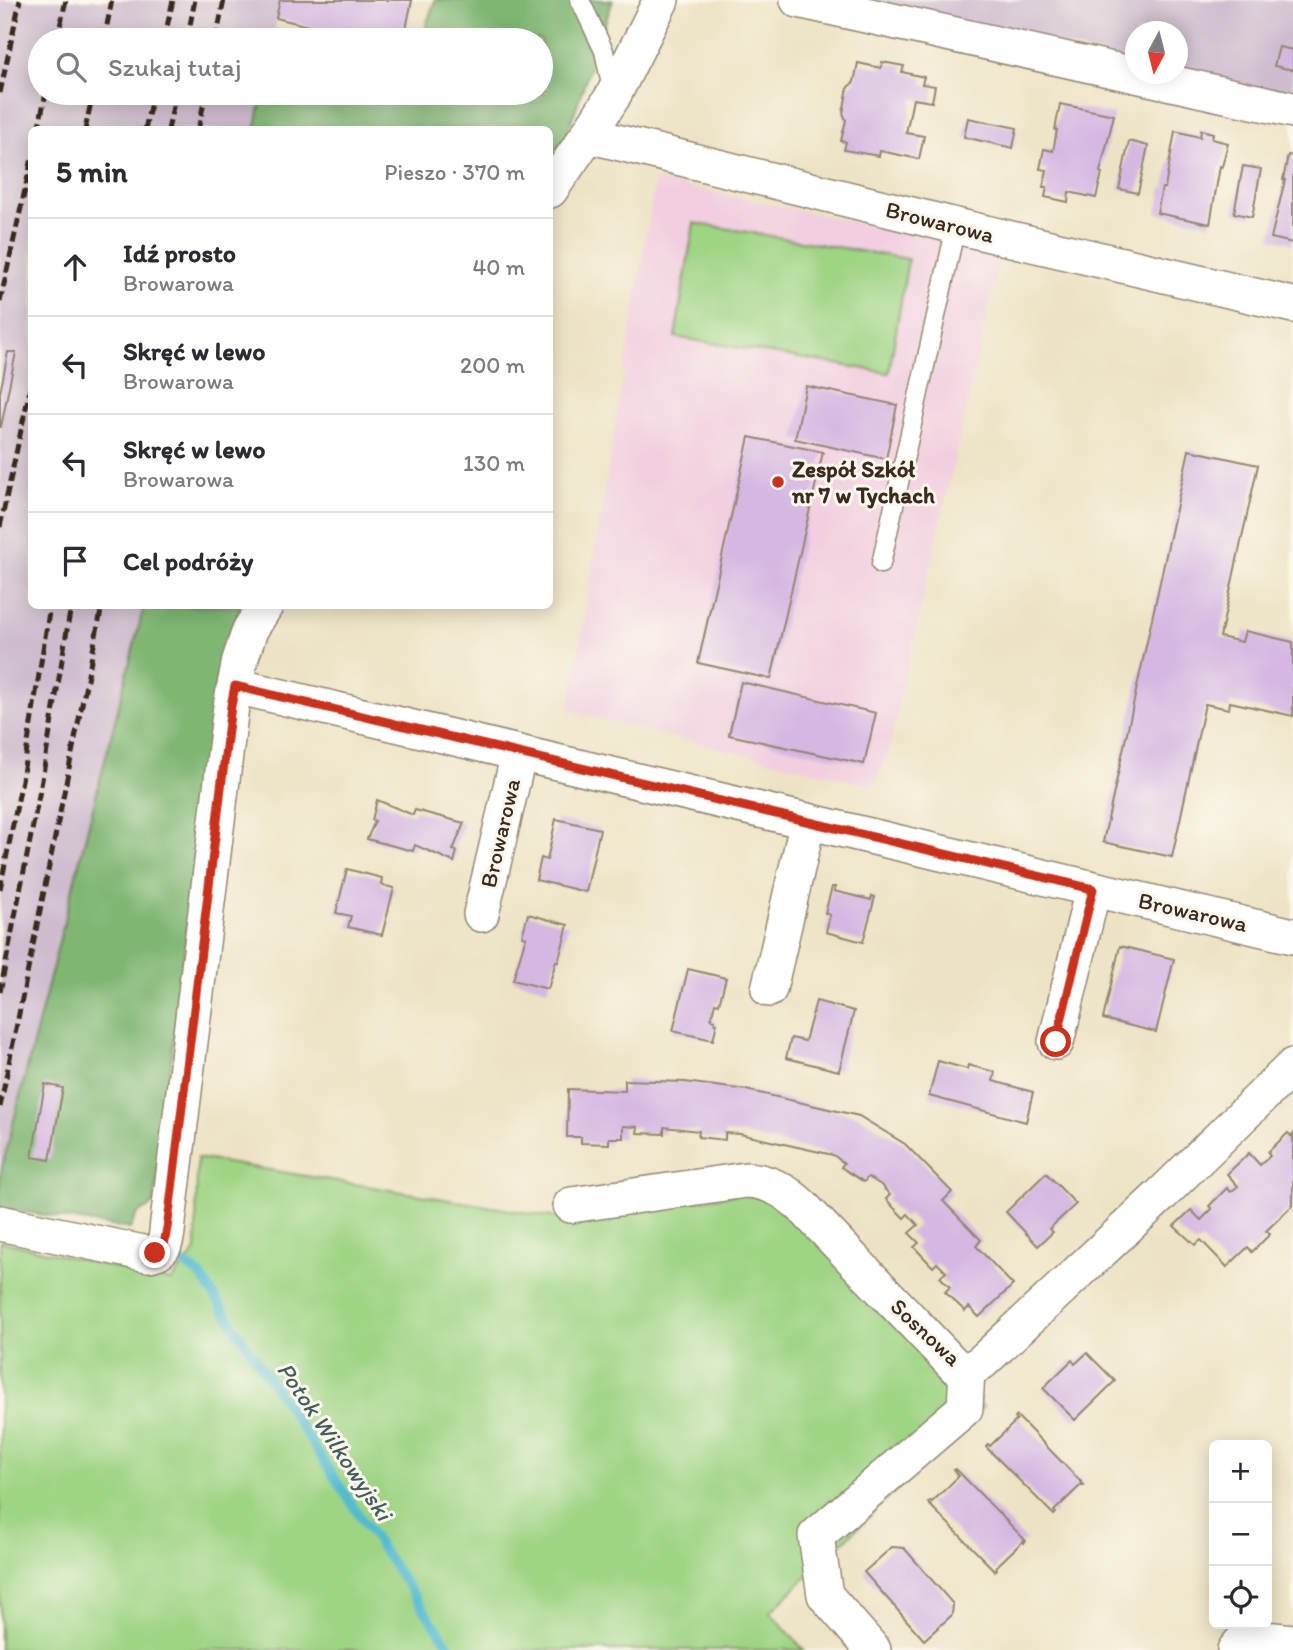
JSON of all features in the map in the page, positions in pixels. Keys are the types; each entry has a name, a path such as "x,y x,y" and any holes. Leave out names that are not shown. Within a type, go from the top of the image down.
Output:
{"street":[{"path":"553,186 613,96 661,0"},
{"path":"798,0 1293,110"},
{"name":"Browarowa","path":"588,135 956,226 1293,305"},
{"path":"0,1223 148,1254 155,1253 164,1245 231,706 240,660 250,630 263,609"},
{"name":"Browarowa","path":"235,686 1293,936"},
{"name":"Browarowa","path":"481,914 519,753"},
{"path":"769,989 808,821"},
{"path":"1056,1042 1093,889"},
{"name":"Sosnowa","path":"571,1205 746,1180 759,1180 773,1185 788,1193 802,1206 954,1365 963,1370 974,1368 1160,1196 1293,1066"},
{"path":"873,1650 825,1595 816,1536 965,1408 967,1369"},
{"path":"1235,1650 1246,1637 1293,1641 1288,1650"}],"lane":[{"path":"580,0 604,51 613,96"},
{"path":"881,564 956,226"}],"shaded area":[{"path":"0,0 280,0 275,28 28,28 28,105 260,105 256,126 28,126 28,609 143,609 0,1175"},
{"path":"864,0 1293,0 1293,97 1188,74 1188,21 1125,21 1125,60"},
{"name":"Zespół Szkół nr 7 w Tychach","path":"655,180 1001,253 887,758 871,785 569,711"}],"green space":[{"path":"435,0 613,0 566,137 553,156 553,126 256,126 260,105 553,105 553,28 425,28"},
{"path":"694,223 908,259 889,373 675,337"},
{"path":"143,609 240,609 219,663 154,1204 137,1214 130,1229 0,1208 0,1175"},
{"path":"197,1158 577,1221 741,1193 768,1198 798,1216 983,1407 770,1612 804,1650 0,1650 0,1241 171,1281 196,1251"}],"building":[{"path":"280,0 412,0 406,28 317,28 276,18"},
{"path":"1279,47 1293,50 1293,70 1274,66"},
{"path":"882,62 904,66 902,72 924,77 922,84 935,86 932,102 913,99 906,133 924,136 919,159 880,151 879,156 844,150 846,142 841,141 846,120 843,113 848,87 854,82 858,63 881,68"},
{"path":"1060,104 1114,115 1096,198 1069,192 1068,202 1045,197 1047,187 1043,187 1047,170 1040,169 1044,149 1053,151"},
{"path":"968,118 1017,128 1013,148 964,137"},
{"path":"1201,130 1213,133 1212,139 1228,143 1222,167 1220,166 1210,224 1157,213 1162,188 1165,188 1175,131 1200,137"},
{"path":"1129,141 1148,146 1138,193 1119,189"},
{"path":"1288,155 1293,156 1293,243 1271,238"},
{"path":"1243,166 1261,169 1252,217 1234,213"},
{"path":"8,352 16,352 0,427 0,393"},
{"path":"806,386 897,405 886,459 795,439"},
{"path":"749,437 823,452 771,679 698,663"},
{"path":"1189,450 1258,465 1220,637 1242,642 1245,631 1293,642 1293,716 1230,702 1229,709 1205,704 1172,857 1103,842"},
{"path":"741,682 876,713 864,764 729,735"},
{"path":"377,800 413,815 415,810 464,823 453,850 457,851 454,862 415,845 413,851 367,839 375,821 372,820"},
{"path":"556,819 600,829 586,892 536,880 541,858 547,860"},
{"path":"347,869 382,878 381,885 394,888 382,935 348,927 351,916 336,913"},
{"path":"832,887 835,887 834,891 871,900 872,896 875,897 863,942 826,932 830,915 825,913"},
{"path":"528,914 568,925 548,989 513,980 526,937 522,936"},
{"path":"1120,946 1174,959 1156,1032 1103,1019"},
{"path":"688,969 726,978 719,1004 715,1003 711,1019 717,1023 713,1040 673,1031"},
{"path":"816,1001 854,1011 839,1071 786,1058 791,1038 805,1041"},
{"path":"938,1061 967,1069 968,1065 995,1072 993,1081 1033,1092 1026,1122 929,1096"},
{"path":"625,1080 685,1082 746,1090 859,1116 905,1144 952,1192 943,1201 981,1240 976,1246 1013,1285 979,1317 969,1307 965,1311 945,1292 950,1287 940,1277 946,1272 937,1263 933,1267 914,1247 919,1243 909,1233 918,1225 908,1214 904,1218 894,1208 886,1199 890,1195 881,1185 868,1177 864,1182 841,1167 844,1163 833,1155 740,1134 725,1133 725,1140 698,1137 699,1131 664,1127 664,1134 637,1133 638,1127 623,1126 623,1138 609,1138 609,1144 581,1143 581,1137 567,1137 568,1089 625,1091"},
{"path":"45,1084 63,1088 50,1160 32,1157"},
{"path":"1288,1133 1291,1136 1293,1134 1293,1205 1266,1231 1270,1234 1252,1252 1248,1247 1227,1267 1201,1240 1195,1245 1174,1226 1191,1210 1201,1220 1212,1209 1209,1206 1227,1188 1231,1192 1238,1186 1227,1174 1249,1153 1260,1165 1270,1156 1268,1152"},
{"path":"1046,1173 1076,1204 1049,1229 1053,1232 1038,1246 1006,1212"},
{"path":"1087,1353 1115,1381 1075,1420 1043,1388 1072,1360 1075,1364"},
{"path":"1017,1416 1084,1485 1054,1511 1054,1515 986,1447 1017,1420"},
{"path":"956,1469 1026,1541 996,1567 995,1571 928,1503 959,1476 954,1470"},
{"path":"892,1547 904,1548 953,1604 952,1615 924,1640 864,1572"}],"waterway":[{"name":"Potok Wilkowyjski","path":"179,1260 201,1276 452,1650"}],"railway":[{"path":"0,93 20,0"},
{"path":"60,28 66,0"},
{"path":"106,28 112,0"},
{"path":"167,28 173,0"},
{"path":"189,28 195,0"},
{"path":"218,28 224,0"},
{"path":"39,126 43,105"},
{"path":"86,126 90,105"},
{"path":"146,126 150,105"},
{"path":"169,126 173,105"},
{"path":"199,126 203,105"},
{"path":"0,302 28,176"},
{"path":"0,527 28,398"},
{"path":"0,889 22,780 50,609"},
{"path":"0,992 42,780 70,609"},
{"path":"0,1107 101,609"}],"place":[{"name":"Zespół Szkół nr 7 w Tychach","path":"778,482"}],"route":[{"path":"155,1253 160,1251 166,1239 235,686 1093,889 1056,1042"}]}
